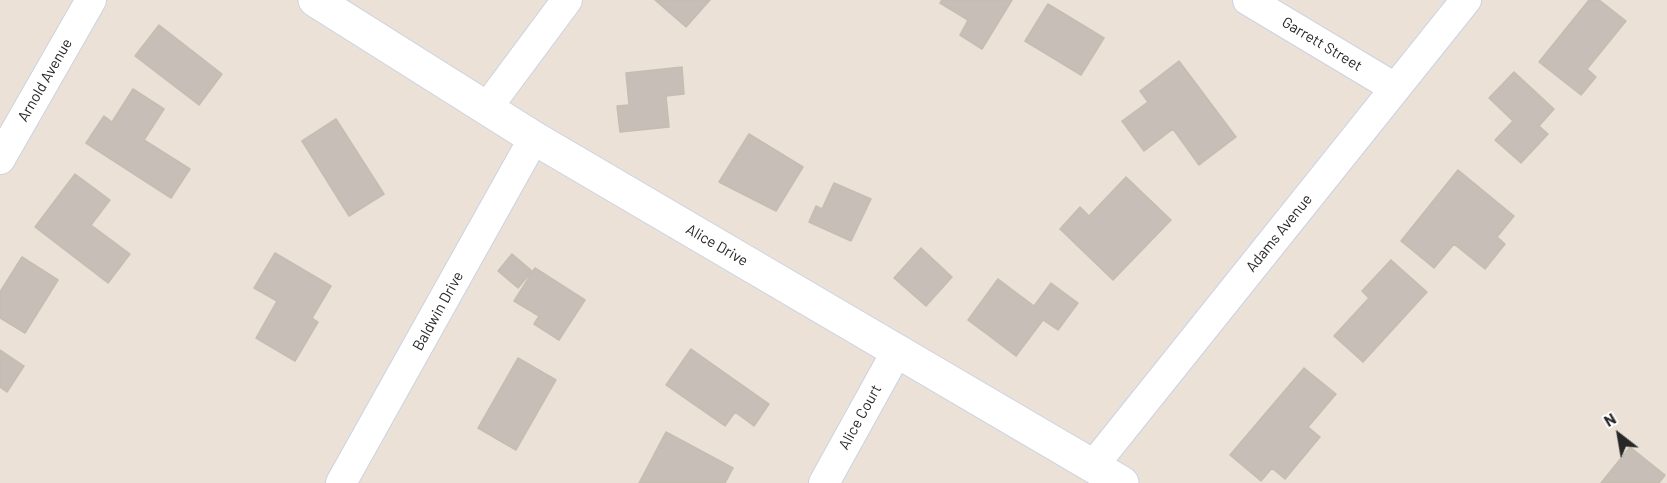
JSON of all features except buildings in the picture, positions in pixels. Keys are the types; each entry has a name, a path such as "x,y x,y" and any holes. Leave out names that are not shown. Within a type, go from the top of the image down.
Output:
{"main road":[{"name":"Alice Drive","path":"315,0 534,138 1112,478"}],"street":[{"name":"Arnold Avenue","path":"0,159 91,0"},
{"path":"486,109 567,0"},
{"name":"Garrett Street","path":"1248,0 1395,88"},
{"name":"Adams Avenue","path":"1112,478 1395,88 1466,0"},
{"name":"Baldwin Drive","path":"341,483 534,138"},
{"name":"Alice Court","path":"824,483 897,351"}]}
